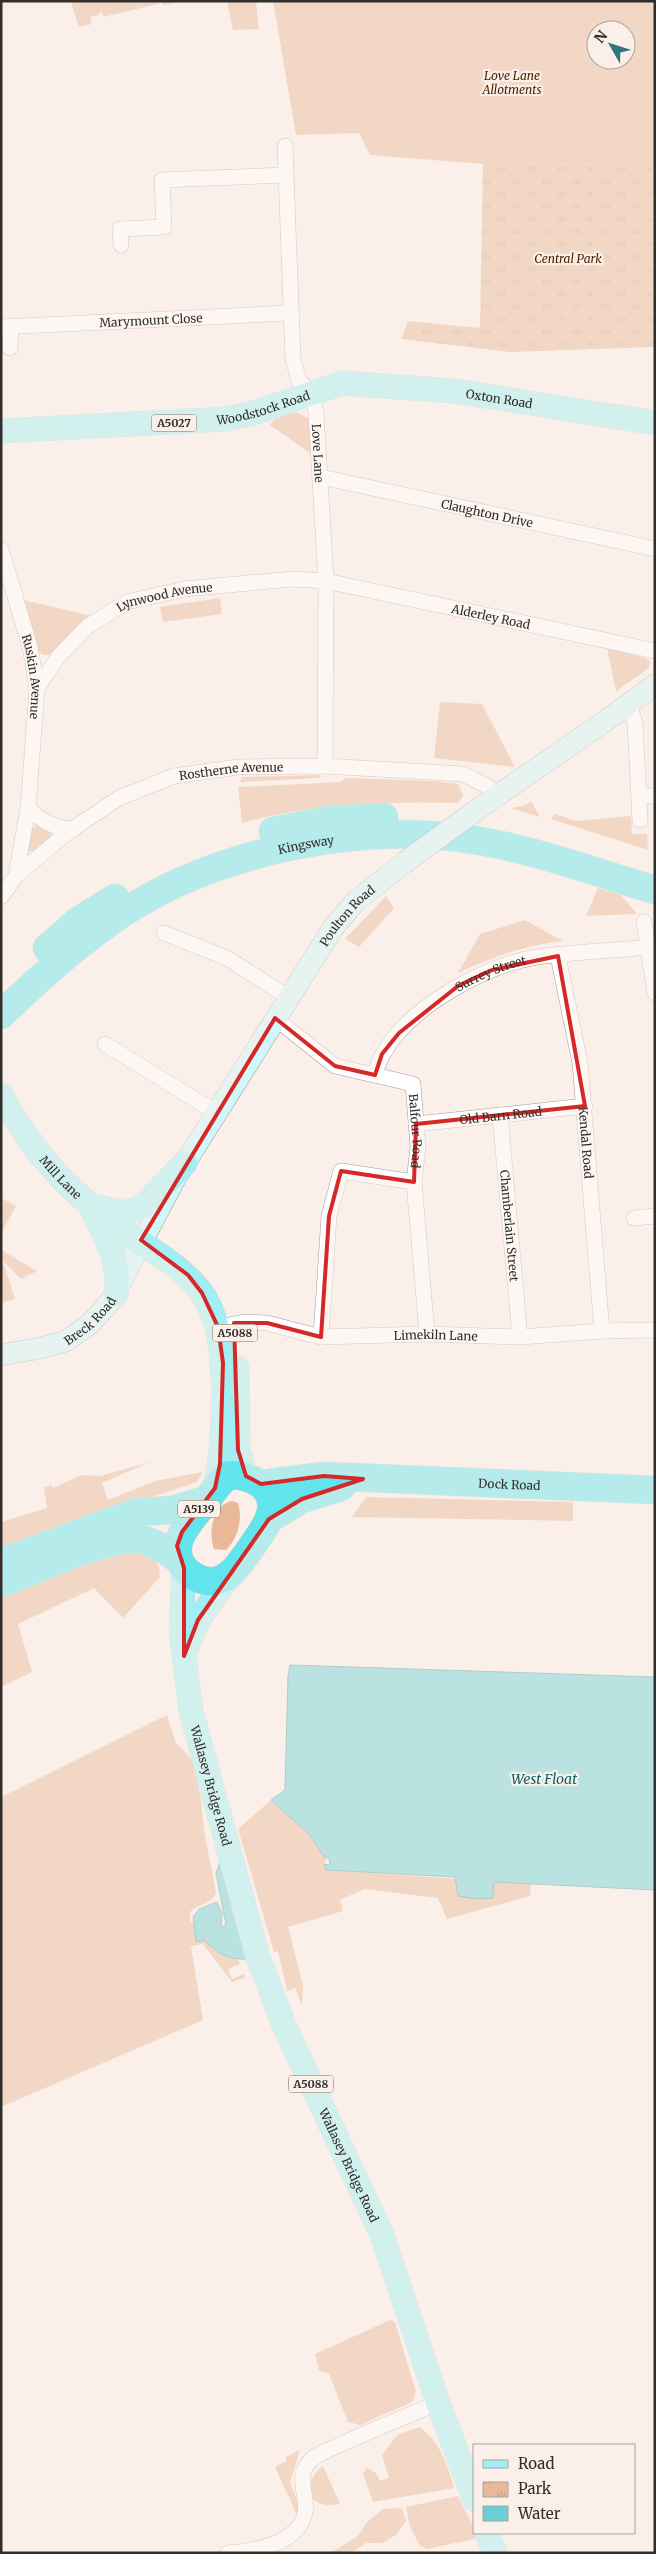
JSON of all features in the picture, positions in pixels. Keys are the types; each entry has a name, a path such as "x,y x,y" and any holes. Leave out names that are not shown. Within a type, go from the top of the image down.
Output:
{"highway":[{"name":"Kingsway","path":"1,989 78,921 140,882 191,857 238,840 328,820 378,817 442,820 492,827 655,870"},
{"name":"Kingsway","path":"1,1015 74,948 118,916 159,893 204,872 249,857 300,844 399,834 478,840 511,847 655,890"},
{"name":"A5139","path":"181,1564 178,1546 182,1532 210,1494 229,1476 253,1480"},
{"name":"Dock Road","path":"253,1480 324,1476 655,1490"},
{"name":"Dock Road","path":"268,1519 302,1499 363,1479"},
{"path":"253,1480 270,1499 272,1510 268,1519"},
{"name":"A5139","path":"1,1562 137,1512 172,1510 210,1494"},
{"name":"A5139","path":"231,1574 268,1519"},
{"path":"1,1583 115,1541 139,1539 163,1548 192,1575 205,1581 213,1582 231,1574"}],"main road":[{"name":"Woodstock Road","path":"1,431 226,419 257,412 342,383"},
{"name":"Oxton Road","path":"342,383 454,391 655,423"},
{"name":"Poulton Road","path":"141,1240 185,1163 288,996 332,928 356,901 404,863 655,684"},
{"name":"Mill Lane","path":"1,1095 40,1157 90,1206 141,1240"},
{"path":"90,1206 124,1213 142,1206 185,1163"},
{"path":"90,1206 114,1252 118,1278 116,1294"},
{"name":"Breck Road","path":"1,1355 41,1348 66,1341 90,1324 116,1294 141,1240"},
{"name":"A5088","path":"141,1240 158,1256 188,1275 202,1293 213,1312 226,1325 239,1409 238,1450 253,1480"},
{"name":"A5088","path":"210,1494 220,1464 226,1325"},
{"name":"A5088","path":"181,1564 181,1632 184,1656"},
{"name":"A5088","path":"184,1656 198,1620 231,1574"},
{"name":"Wallasey Bridge Road","path":"184,1656 190,1711 258,1957 284,2025 382,2235 438,2403 473,2495"},
{"path":"487,2534 495,2553"}],"street":[{"name":"Love Lane","path":"285,146 293,359 299,381 311,392 316,412 321,477 326,581 325,766"},
{"path":"121,245 120,229 164,227 162,180 286,175"},
{"name":"Marymount Close","path":"10,348 6,327 290,313"},
{"name":"Claughton Drive","path":"321,477 655,549"},
{"name":"Ruskin Avenue","path":"1,549 30,647 37,688 28,808 16,876"},
{"name":"Lynwood Avenue","path":"37,688 58,657 88,626 126,602 184,589 293,579 326,581"},
{"name":"Alderley Road","path":"326,581 655,651"},
{"path":"629,704 635,723 640,820"},
{"name":"Rostherne Avenue","path":"1,896 16,876 74,828 118,798 174,776 238,766 325,766 462,774 487,786 490,801"},
{"path":"639,794 655,797"},
{"path":"28,808 39,819 57,828 74,828"},
{"path":"644,922 655,993"},
{"path":"164,933 227,958 288,996"},
{"name":"Surrey Street","path":"375,1075 382,1054 420,1012 458,986 492,970 536,958 647,948"},
{"name":"Kendal Road","path":"558,956 580,1063 602,1331"},
{"name":"Balfour Road","path":"275,1018 335,1066 413,1084 418,1147 414,1182 427,1334"},
{"path":"105,1044 217,1113"},
{"name":"Old Barn Road","path":"416,1124 585,1106"},
{"name":"Chamberlain Street","path":"500,1115 520,1337"},
{"path":"321,1337 329,1216 341,1172 414,1182"},
{"path":"634,1218 655,1216"},
{"name":"Limekiln Lane","path":"226,1325 267,1323 321,1337 427,1334 520,1337 602,1331 655,1330"},
{"path":"228,2553 268,2548 300,2526 305,2512 300,2482 305,2469 312,2459 356,2437 438,2403"}],"highlighted area":[{"path":"558,956 585,1106 416,1124 414,1182 341,1171 329,1216 321,1337 267,1323 234,1323 238,1450 246,1476 261,1484 324,1476 363,1479 302,1499 269,1519 198,1620 184,1656 184,1568 177,1546 182,1532 215,1488 220,1464 223,1363 218,1327 202,1293 188,1275 141,1240 275,1018 335,1066 375,1075 382,1054 399,1033 458,986 492,970"}],"green space":[{"path":"73,1 184,1 163,5 162,3 103,17 102,12 99,12 99,15 90,17 92,24 79,27 71,3"},
{"path":"220,1 256,1 259,29 233,30 227,2"},
{"name":"Love Lane Allotments","path":"273,1 655,1 655,163 483,164 370,155 359,133 296,135"},
{"name":"Central Park","path":"655,163 655,347 511,352 401,339 408,321 480,328 483,164"},
{"path":"295,412 312,420 320,460 270,425 275,418"},
{"path":"220,598 222,614 163,622 160,607"},
{"path":"23,600 92,616 54,655 43,655 38,651"},
{"path":"607,648 645,658 650,661 649,668 616,691"},
{"path":"440,702 482,704 515,767 434,758"},
{"path":"320,775 320,778 240,782 242,777"},
{"path":"346,778 434,781 458,784 463,795 459,803 404,802 323,807 269,816 242,823 238,787 341,782"},
{"path":"531,801 540,817 511,808 526,805"},
{"path":"555,814 575,821 631,816 632,834 647,834 648,850 551,819"},
{"path":"38,824 50,832 51,836 35,851 27,851 30,830"},
{"path":"598,888 621,895 637,914 586,916"},
{"path":"386,896 394,908 359,947 345,939"},
{"path":"525,920 563,941 509,952 458,973 480,934"},
{"path":"1,1198 16,1206 1,1234"},
{"path":"1,1250 37,1271 21,1279 3,1261 15,1299 1,1303"},
{"path":"150,1462 102,1483 108,1500 155,1481 203,1472 197,1482 155,1496 154,1503 1,1554 1,1522 47,1508 44,1487 51,1485 53,1488 82,1475 100,1476"},
{"path":"366,1497 573,1502 573,1521 352,1517"},
{"path":"232,1501 238,1503 240,1515 240,1522 234,1540 226,1550 214,1549 211,1535 213,1520 220,1508"},
{"path":"111,1549 151,1554 159,1566 160,1577 123,1618 94,1588 18,1624 32,1672 1,1687 1,1595"},
{"path":"167,1715 176,1743 192,1759 201,1799 204,1830 216,1893 208,1902 190,1912 190,1921 194,1925 196,1941 205,1940 215,1950 238,1959 240,1964 228,1969 232,1979 244,1974 246,1977 232,1982 203,1944 191,1946 203,2020 1,2107 1,1797"},
{"path":"271,1800 310,1835 325,1858 326,1870 531,1884 530,1896 447,1919 438,1898 364,1889 340,1900 343,1911 288,1927 303,1986 302,2005 295,1988 287,1991 278,1951 274,1952 238,1829"},
{"path":"390,2320 395,2322 416,2392 412,2402 360,2425 348,2422 329,2374 319,2370 315,2354"},
{"path":"419,2427 432,2439 442,2454 454,2488 373,2502 363,2474 367,2468 376,2473 380,2481 389,2478 382,2455 397,2435"},
{"path":"300,2450 290,2483 300,2507 297,2515 275,2467 286,2461 286,2457"},
{"path":"323,2466 340,2504 323,2504 309,2495 312,2479"},
{"path":"458,2496 473,2526 473,2534 477,2534 479,2538 427,2549 420,2546 410,2527 406,2507"},
{"path":"402,2508 406,2521 396,2535 382,2543 366,2543 351,2553 331,2553 358,2536 367,2522 383,2509"}],"water":[{"name":"West Float","path":"290,1665 655,1677 655,1890 494,1882 493,1898 475,1899 458,1896 455,1877 326,1870 324,1865 330,1864 329,1858 325,1858 310,1835 271,1800 285,1790 288,1676"},
{"path":"220,1862 248,1959 224,1955 205,1940 196,1942 193,1917 199,1909 217,1902 222,1913 221,1927 226,1925 216,1873"}]}
